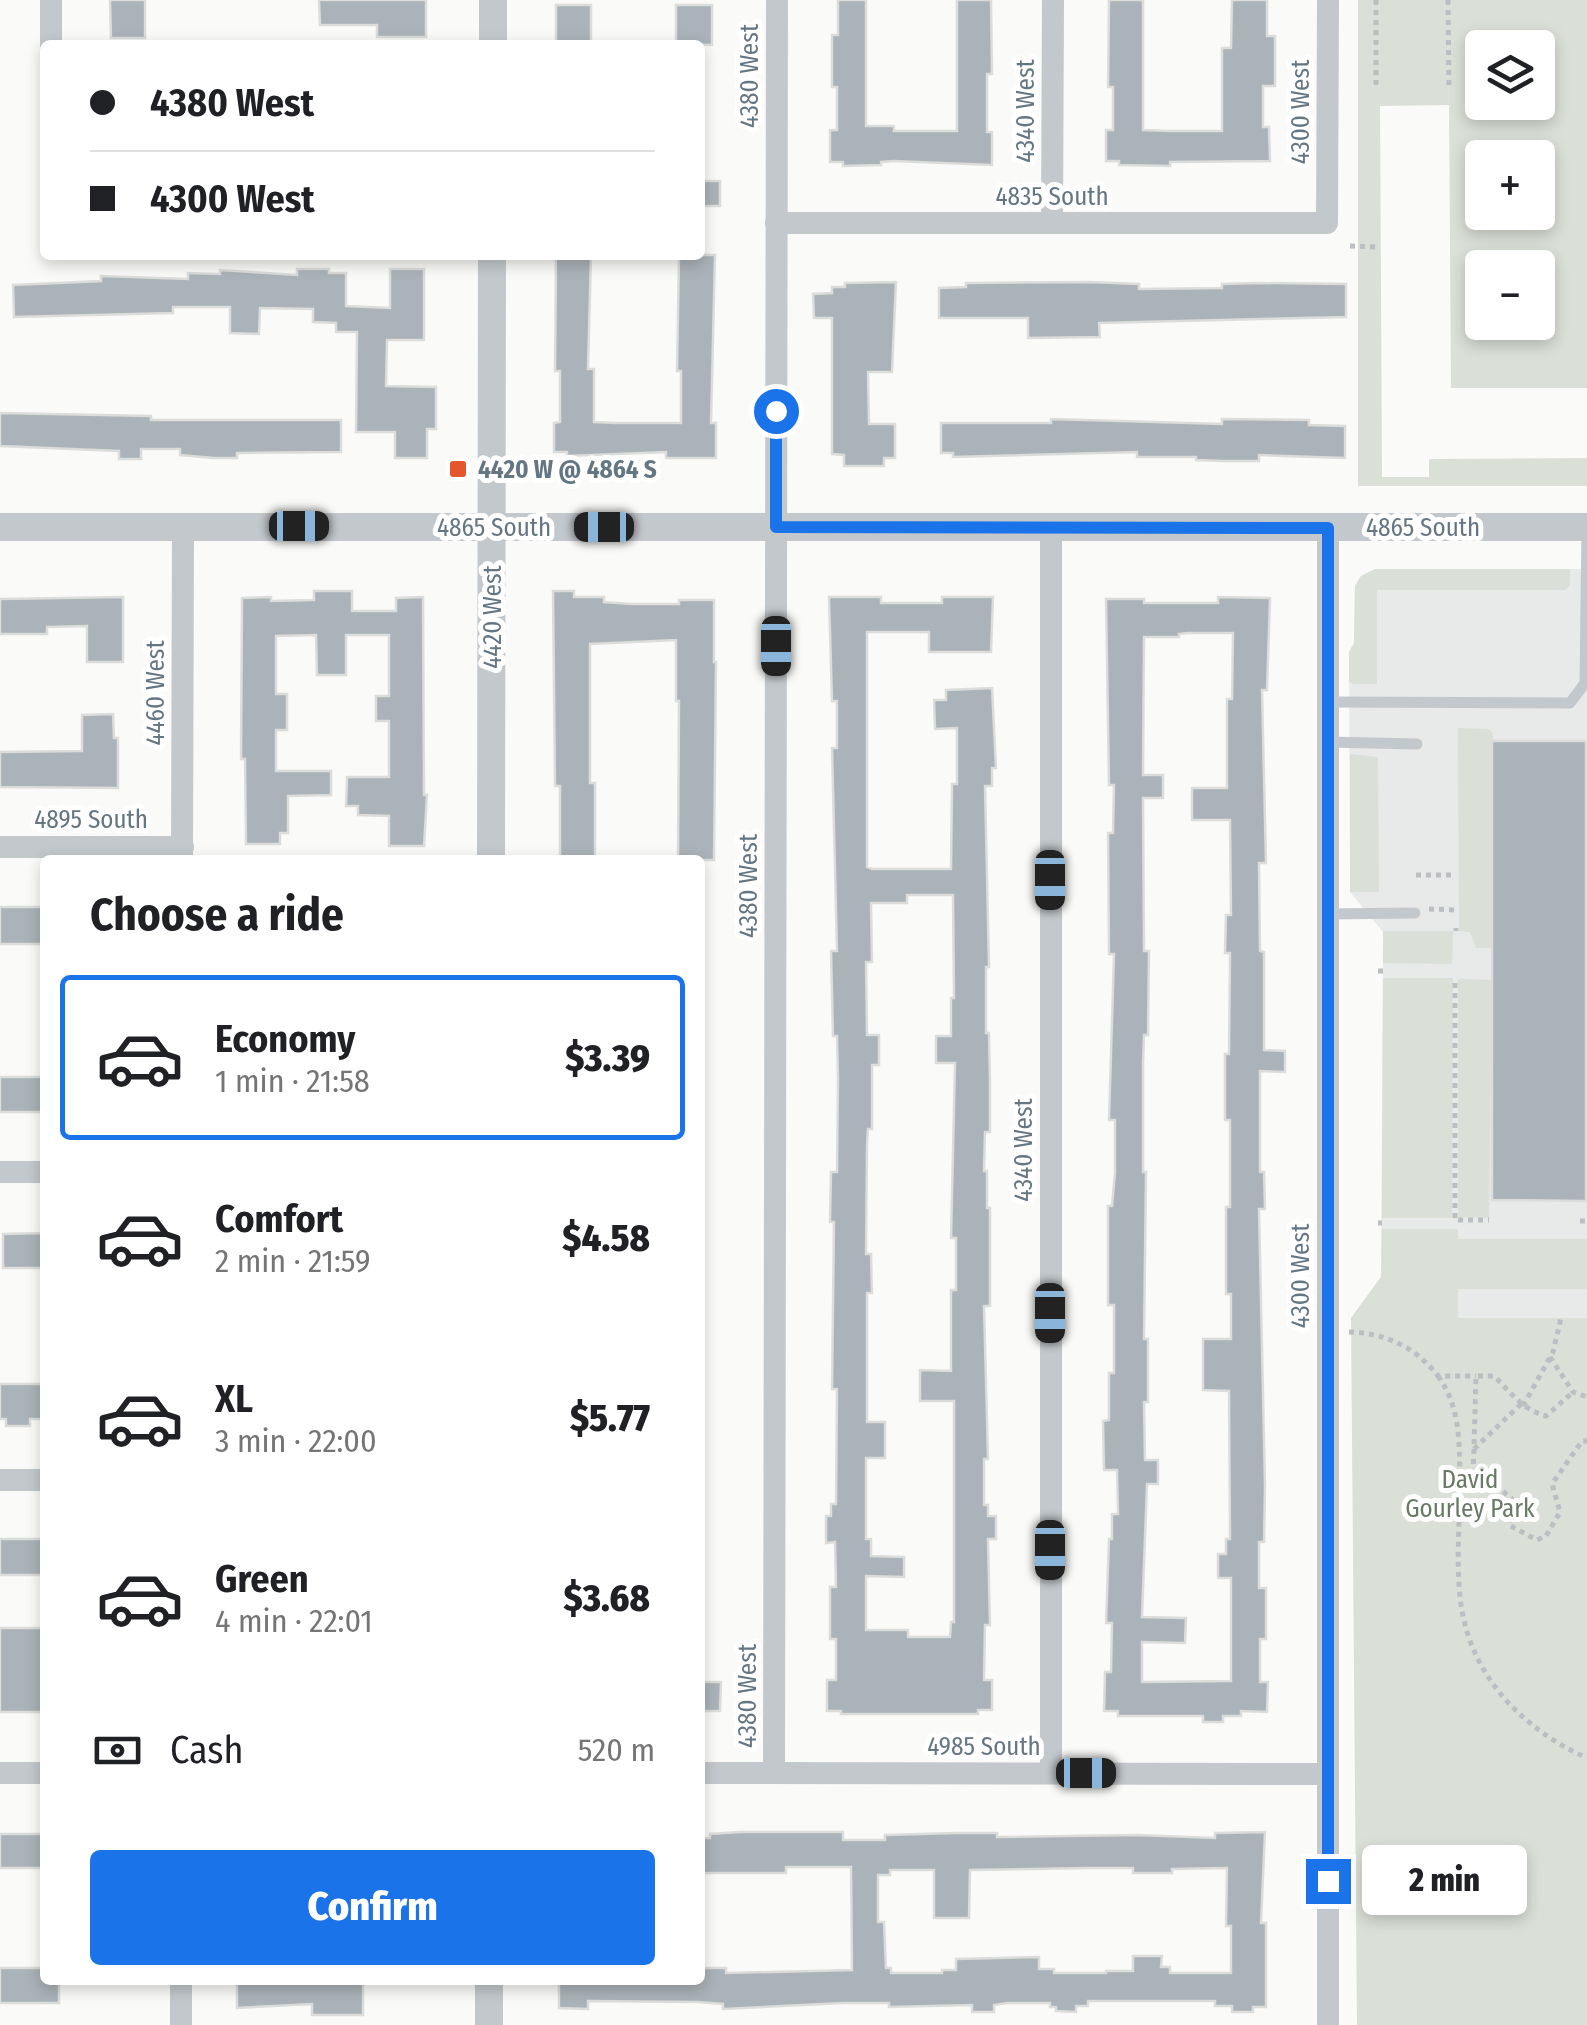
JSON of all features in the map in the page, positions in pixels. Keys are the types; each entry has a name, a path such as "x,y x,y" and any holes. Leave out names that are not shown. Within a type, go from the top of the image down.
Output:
{"street":[{"path":"51,0 51,40"},
{"path":"492,0 492,40"},
{"name":"4380 West","path":"774,1773 777,0"},
{"name":"4340 West","path":"1052,0 1052,223"},
{"name":"4300 West","path":"1327,224 1328,0"},
{"name":"4835 South","path":"776,223 1327,224"},
{"name":"4420 West","path":"492,260 492,855"},
{"name":"4865 South","path":"0,526 1587,528"},
{"name":"4460 West","path":"182,854 183,526"},
{"name":"4340 West","path":"1050,526 1050,1773"},
{"name":"4300 West","path":"1328,528 1328,2025"},
{"name":"4895 South","path":"0,846 182,854"},
{"path":"0,1172 40,1172"},
{"path":"0,1480 40,1480"},
{"path":"0,1773 40,1773"},
{"name":"4985 South","path":"705,1773 1328,1774"},
{"path":"180,1985 180,2025"},
{"path":"489,2025 490,1985"}],"lane":[{"path":"1328,702 1570,703 1585,683 1587,528"},
{"path":"1328,742 1417,744"},
{"path":"1328,914 1415,911"}],"path":[{"path":"1376,0 1376,88"},
{"path":"1448,0 1449,88"},
{"path":"1350,246 1376,247"},
{"path":"1416,876 1455,876"},
{"path":"1415,911 1456,910"},
{"path":"1455,978 1457,1219 1489,1220"},
{"path":"1474,1449 1522,1405 1550,1358 1562,1318"},
{"path":"1348,1332 1380,1335 1397,1342 1415,1353 1438,1376 1456,1410 1460,1596 1471,1643 1500,1695 1522,1720 1558,1745 1587,1758"},
{"path":"1550,1358 1573,1392 1587,1397"},
{"path":"1438,1376 1494,1376 1528,1412 1546,1416 1573,1392"},
{"path":"1474,1474 1476,1376"},
{"path":"1460,1474 1486,1477 1512,1498 1509,1525 1542,1540 1560,1512 1552,1484 1582,1441 1587,1441"}],"shaded area":[{"path":"1375,569 1587,569 1587,1318 1351,1318 1381,1277 1383,932 1350,892 1349,652 1354,643 1355,586 1361,576"}],"green space":[{"path":"1358,0 1587,0 1587,388 1451,388 1449,105 1380,106 1382,477 1429,477 1429,459 1587,458 1587,486 1358,486"},
{"path":"1375,569 1570,569 1570,585 1565,590 1377,590 1377,684 1353,684 1349,681 1349,652 1354,643 1355,586 1361,576"},
{"path":"1458,728 1489,729 1493,734 1492,948 1476,948 1470,932 1459,931"},
{"path":"1350,754 1378,757 1379,892 1350,892"},
{"path":"1383,931 1453,931 1452,964 1383,963"},
{"path":"1383,978 1453,978 1452,1218 1382,1218"},
{"path":"1458,979 1492,980 1489,1218 1458,1217"},
{"name":"David Gourley Park","path":"1382,1229 1458,1229 1458,1239 1587,1239 1587,1289 1458,1289 1458,1318 1587,1318 1587,2025 1357,2025 1351,1318 1381,1277"}],"building":[{"path":"110,0 145,0 145,38 111,38"},
{"path":"319,0 426,0 426,37 377,37 377,25 320,25"},
{"path":"838,0 866,0 866,126 894,126 894,131 957,131 957,0 991,0 992,74 987,74 987,132 992,132 992,165 894,161 843,166 843,162 830,162 830,130 837,130 832,35 838,35"},
{"path":"1109,0 1143,0 1143,130 1222,131 1222,48 1231,48 1232,0 1267,0 1267,36 1275,36 1275,86 1263,86 1263,127 1269,127 1270,161 1170,162 1170,166 1106,161 1106,130 1113,130 1113,87 1108,87"},
{"path":"556,5 591,5 591,40 556,40"},
{"path":"676,5 712,5 712,45 705,45 705,40 676,40"},
{"path":"705,181 720,181 720,206 705,206"},
{"path":"705,255 715,255 711,423 716,423 716,458 666,458 666,452 567,456 567,452 554,452 554,423 560,422 560,371 555,371 556,260 591,260 588,369 594,369 594,422 681,423 681,371 677,371 679,260 705,260"},
{"path":"297,269 346,273 346,306 390,308 390,269 424,269 424,340 387,340 386,386 436,387 436,429 427,429 427,458 395,458 395,432 356,432 357,332 336,332 336,323 313,322 313,309 260,308 259,334 230,333 230,307 173,307 173,313 14,317 13,285 101,281 101,276 188,279 188,273 220,274 220,270 297,275"},
{"path":"896,282 892,372 868,372 869,424 895,424 895,458 884,458 884,466 844,466 844,455 832,454 832,318 814,318 813,294 832,293 832,287 845,287 845,283"},
{"path":"966,283 1139,284 1139,289 1222,288 1222,284 1260,283 1346,284 1346,317 1099,323 1100,337 1028,338 1028,318 939,318 939,288 966,287"},
{"path":"0,413 151,416 151,420 341,420 341,452 237,453 237,458 213,458 180,455 180,449 141,449 141,459 119,459 119,451 0,446"},
{"path":"1051,419 1222,424 1222,419 1309,420 1309,425 1345,426 1345,458 1259,455 1259,461 1223,461 1137,457 1137,452 953,457 953,453 941,453 941,423 1051,423"},
{"path":"314,591 352,591 352,611 396,611 396,598 423,597 427,795 424,846 389,846 389,816 358,815 358,806 346,806 347,777 389,777 389,721 376,721 376,696 389,696 389,635 346,635 346,675 317,675 316,635 276,636 276,694 287,694 287,730 276,730 276,771 331,771 331,795 288,796 288,833 280,833 280,844 246,844 245,759 241,759 242,598 314,600"},
{"path":"553,591 574,591 574,597 604,597 604,602 632,604 714,600 714,860 705,860 705,855 678,855 676,640 590,644 590,783 595,783 595,855 560,855 560,786 555,786"},
{"path":"123,597 123,662 87,662 87,626 47,627 47,634 0,634 0,599"},
{"path":"829,597 881,597 881,603 942,603 942,597 993,597 991,652 929,652 929,632 867,632 867,867 951,869 957,728 935,729 934,700 946,700 946,690 992,688 996,768 992,768 992,786 985,786 990,1132 985,1132 984,1171 990,1208 990,1306 984,1306 988,1459 984,1459 984,1505 988,1505 988,1516 996,1516 996,1539 988,1539 990,1625 985,1625 984,1680 992,1680 992,1710 978,1710 978,1714 827,1711 827,1680 836,1680 836,1639 830,1639 830,1587 836,1587 835,1542 826,1543 826,1516 831,1516 831,1504 836,1504 837,1389 832,1389 834,1222 830,1222 831,1172 837,1172 838,1079 831,951 837,951 832,748 837,748 837,701 832,701","holes":["907,895 953,895 951,1036 936,1036 936,1063 955,1063 951,1238 956,1238 956,1290 951,1290 951,1371 920,1370 920,1401 954,1401 954,1622 950,1637 908,1637 908,1630 866,1630 866,1576 904,1577 904,1557 871,1556 871,1539 866,1539 866,1458 885,1458 885,1422 867,1422 867,1293 872,1293 871,1254 866,1254 867,1145 868,1129 872,1129 872,1065 879,1065 879,1035 867,1035 866,962 872,962 871,903 907,903"]},
{"path":"1218,597 1270,598 1267,690 1262,690 1266,863 1259,863 1260,951 1264,952 1264,1050 1285,1051 1285,1072 1260,1071 1260,1172 1264,1172 1265,1209 1259,1209 1265,1486 1259,1588 1266,1588 1266,1639 1260,1639 1260,1682 1268,1682 1267,1712 1241,1711 1241,1716 1223,1716 1223,1722 1203,1722 1203,1716 1118,1716 1118,1711 1104,1711 1105,1672 1111,1672 1112,1623 1106,1623 1109,1539 1112,1514 1118,1514 1117,1470 1104,1470 1103,1421 1109,1420 1109,1373 1114,1373 1114,1305 1108,1305 1108,1206 1112,1206 1115,1172 1115,1120 1109,1120 1114,954 1109,954 1108,833 1113,833 1114,785 1109,785 1106,599 1218,603","holes":["1233,633 1232,699 1227,699 1227,788 1192,788 1192,820 1230,820 1225,1120 1230,1120 1226,1294 1231,1294 1231,1339 1203,1339 1203,1390 1229,1391 1230,1539 1226,1539 1226,1554 1218,1554 1218,1578 1231,1578 1231,1681 1142,1682 1142,1642 1185,1643 1186,1618 1142,1617 1147,1484 1158,1484 1158,1460 1145,1460 1148,1339 1144,1339 1143,1063 1144,1035 1148,1035 1149,951 1144,951 1143,798 1163,798 1163,775 1143,775 1144,637"]},
{"path":"113,714 114,738 118,738 118,788 0,787 0,752 82,751 82,715"},
{"path":"1492,741 1586,741 1586,1201 1492,1200"},
{"path":"0,907 40,907 40,944 0,944"},
{"path":"0,1077 40,1077 40,1112 0,1112"},
{"path":"40,1233 40,1268 3,1268 3,1234"},
{"path":"0,1384 40,1384 40,1419 30,1419 30,1426 6,1426 6,1419 0,1419"},
{"path":"0,1539 40,1539 40,1575 0,1575"},
{"path":"0,1628 40,1628 40,1712 0,1712"},
{"path":"705,1682 721,1682 720,1711 705,1711"},
{"path":"740,1832 843,1832 843,1840 885,1840 885,1835 956,1833 997,1833 997,1837 1215,1838 1215,1833 1265,1832 1261,1923 1266,1923 1266,2007 1253,2007 1253,2012 1232,2012 1232,2006 1215,2006 1215,2001 1088,2001 1088,2006 1076,2006 1076,2012 1056,2011 1050,2003 1007,2003 994,2005 994,2012 972,2012 972,2005 889,2007 889,2003 843,2003 723,2009 723,2004 698,2002 588,2001 588,2009 559,2008 559,1985 705,1985 705,1968 726,1968 726,1973 852,1970 851,1867 786,1867 786,1873 705,1873 705,1838 710,1838 710,1834","holes":["1133,1868 1133,1873 1227,1868 1226,1926 1231,1926 1231,1973 1170,1973 1170,1967 1161,1967 1162,1956 1133,1956 1133,1971 1106,1973 1054,1973 1054,1969 1039,1969 1039,1957 956,1959 956,1970 942,1973 891,1973 891,1968 886,1968 884,1922 878,1922 878,1875 890,1875 890,1870 934,1870 934,1918 969,1918 970,1870"]},
{"path":"0,1834 40,1834 40,1868 0,1868"},
{"path":"0,1968 40,1968 40,1985 59,1985 59,2003 0,2003"},
{"path":"237,1985 363,1985 363,2015 312,2015 312,2004 237,2008"}],"place":[{"name":"4420 W @ 4864 S","path":"458,469"}],"route":[{"path":"776,411 776,527 1328,528 1328,1881"}]}
